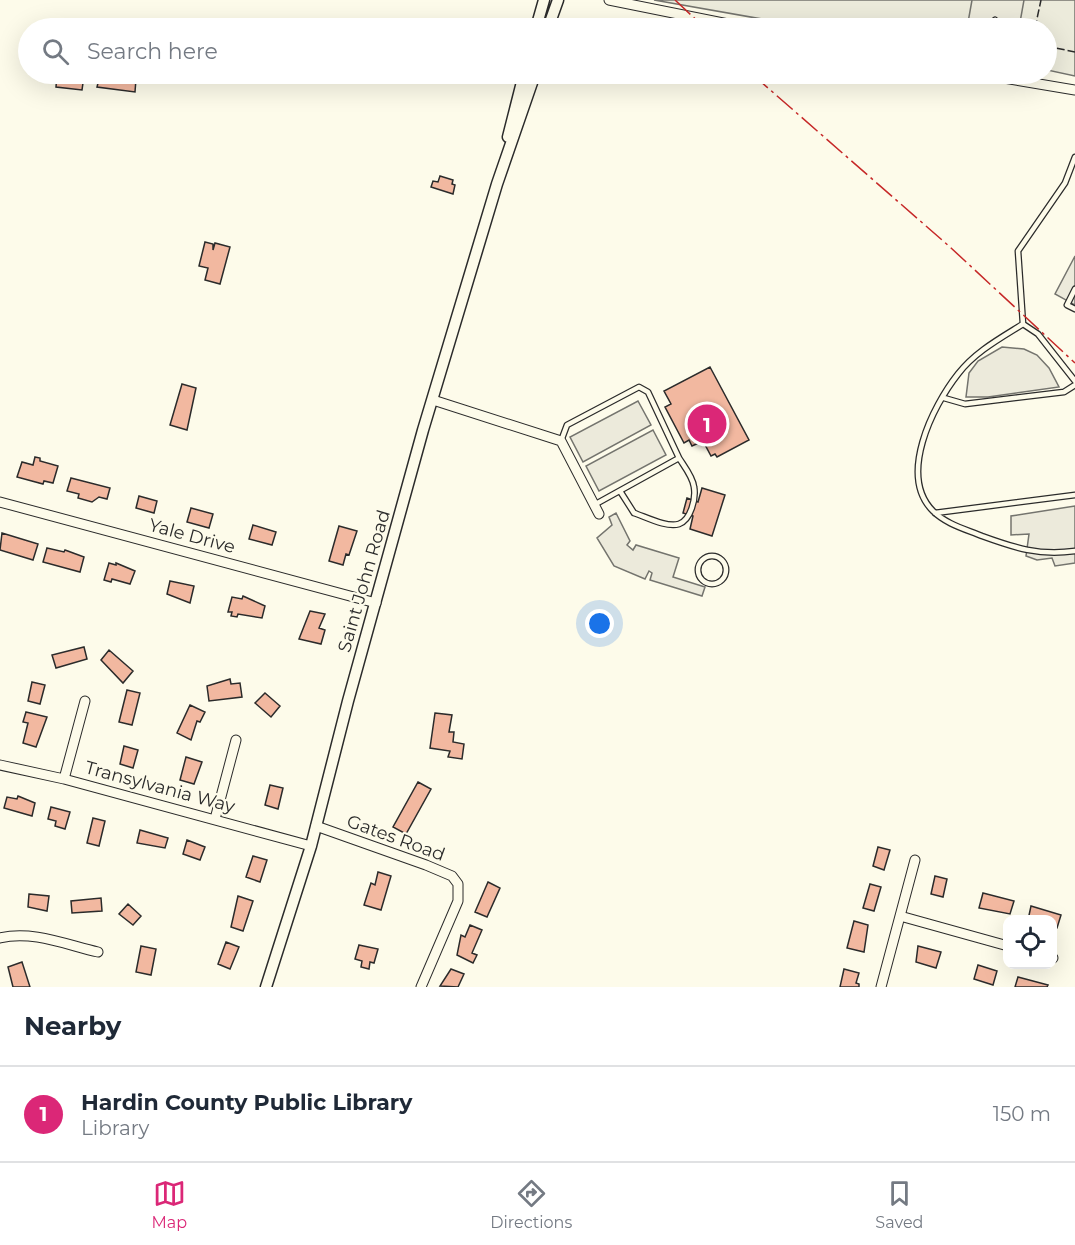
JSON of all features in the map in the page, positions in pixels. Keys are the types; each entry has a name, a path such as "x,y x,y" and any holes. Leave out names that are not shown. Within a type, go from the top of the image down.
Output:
{"street":[{"path":"539,18 544,0"},
{"path":"552,18 558,0"},
{"path":"609,0 698,18"},
{"name":"Saint John Road","path":"497,184 522,84"},
{"name":"Saint John Road","path":"266,987 311,846 433,400 497,184 532,84"},
{"path":"1039,84 1075,90"},
{"path":"433,400 561,441 597,510"},
{"name":"Yale Drive","path":"0,502 376,603"},
{"path":"64,779 85,701"},
{"path":"215,819 236,740"},
{"name":"Transylvania Way","path":"0,765 64,779 311,846"},
{"name":"Gates Road","path":"316,826 426,865 452,876 458,884 458,901 420,987"},
{"path":"881,987 915,860"},
{"path":"900,916 1003,945"},
{"path":"0,938 21,935 98,952"}],"lane":[{"path":"1023,324 1018,251 1065,183 1075,157"},
{"path":"1075,289 1067,304 1075,309"},
{"path":"1023,324 1038,334 1075,381"},
{"path":"1023,324 984,348 958,375 927,429 919,457 917,482 926,502 935,513 953,525 1041,554 1075,551"},
{"path":"944,398 965,404 1064,392 1075,386"},
{"path":"561,441 567,425 639,387 648,392 694,486 694,498 688,517 681,524 673,524 634,513 620,491"},
{"path":"597,510 620,491 679,458"},
{"path":"935,513 1075,495"},
{"path":"707,556 717,556 724,561 726,575 720,582 706,583 700,576 700,562 707,556"}],"shaded area":[{"path":"654,0 1075,0 1075,76 1057,72 1057,18 756,18"},
{"path":"972,0 1024,0 1021,18 969,18"},
{"path":"1075,256 1075,305 1055,294"},
{"path":"1002,347 1024,349 1037,355 1049,368 1059,387 988,397 966,397 969,373 978,361"},
{"path":"638,401 651,425 583,462 570,437"},
{"path":"653,430 666,455 599,491 586,466"},
{"path":"1075,506 1075,563 1055,566 1052,558 1037,560 1026,556 1029,534 1011,535 1011,516"},
{"path":"616,513 630,541 627,545 633,550 636,545 679,558 673,577 705,587 702,596 650,580 652,573 649,571 645,579 614,566 597,538 612,525 609,517"}],"building":[{"path":"56,84 83,84 82,90 56,87"},
{"path":"98,84 136,84 135,92 97,87"},
{"path":"440,176 453,180 452,184 455,185 453,194 431,187 433,181 438,182"},
{"path":"205,242 213,244 213,250 215,243 230,247 220,284 205,280 208,268 199,266"},
{"path":"710,367 749,440 717,457 715,454 711,456 703,441 692,446 689,440 684,443 665,407 671,404 664,391"},
{"path":"182,384 196,388 187,430 170,425"},
{"path":"35,457 40,458 40,461 58,466 53,483 44,481 43,484 17,477 22,462 33,465"},
{"path":"71,478 110,488 107,499 99,497 92,502 78,498 79,494 67,491"},
{"path":"702,488 725,495 712,536 690,529 693,516 683,513 687,498 698,502"},
{"path":"139,496 157,501 154,513 136,508"},
{"path":"191,508 213,514 209,528 187,522"},
{"path":"253,525 276,532 272,545 249,539"},
{"path":"339,526 357,531 343,565 329,561"},
{"path":"2,533 38,544 33,560 0,550"},
{"path":"47,548 64,552 65,550 84,557 80,572 43,562"},
{"path":"109,563 116,565 116,563 135,571 130,584 112,579 111,582 104,580"},
{"path":"170,581 194,586 190,603 167,594"},
{"path":"243,596 265,606 262,618 238,614 237,617 231,616 232,612 228,612 232,597 242,599"},
{"path":"310,611 325,614 319,628 325,630 321,644 299,639"},
{"path":"84,647 87,659 56,668 52,655"},
{"path":"109,650 133,671 123,683 101,660"},
{"path":"230,679 231,684 240,683 242,697 209,701 207,686"},
{"path":"32,682 45,685 40,704 28,701"},
{"path":"127,690 140,693 132,725 119,722"},
{"path":"265,693 280,706 271,717 255,703"},
{"path":"190,705 205,712 200,722 197,721 191,740 177,733"},
{"path":"26,712 47,717 36,747 23,743 28,723 23,722"},
{"path":"435,713 452,715 449,732 454,732 453,742 464,744 462,759 448,757 450,751 430,748"},
{"path":"124,746 138,750 133,768 120,764"},
{"path":"186,757 202,762 194,784 180,780"},
{"path":"418,782 431,789 406,834 393,827"},
{"path":"270,785 283,788 278,809 265,805"},
{"path":"18,796 35,803 32,816 4,808 7,797 17,799"},
{"path":"51,807 70,812 65,829 55,826 56,821 48,819"},
{"path":"93,818 105,821 99,846 87,843"},
{"path":"140,830 168,838 165,848 137,843"},
{"path":"187,840 205,847 200,860 183,854"},
{"path":"878,847 890,850 884,870 873,866"},
{"path":"253,856 267,860 260,882 246,877"},
{"path":"378,872 391,876 381,910 364,905 371,883 375,885"},
{"path":"935,876 947,879 943,897 931,894"},
{"path":"488,882 500,888 487,917 475,912"},
{"path":"870,884 881,887 874,911 863,908"},
{"path":"983,893 1014,901 1010,914 979,908"},
{"path":"29,894 49,896 47,911 28,907"},
{"path":"238,896 253,901 243,931 231,927"},
{"path":"101,898 102,911 72,913 71,901"},
{"path":"128,904 141,916 133,925 119,914"},
{"path":"1031,906 1061,915 1057,928 1057,915 1029,915"},
{"path":"854,921 868,925 864,952 847,948"},
{"path":"470,925 482,930 472,953 477,955 473,963 457,955 461,935 465,937"},
{"path":"226,942 239,947 230,969 218,964"},
{"path":"359,945 378,949 374,963 370,962 369,969 361,967 362,961 355,959"},
{"path":"141,946 156,949 151,975 136,972"},
{"path":"918,946 941,952 936,968 916,962"},
{"path":"22,962 30,987 13,987 8,967"},
{"path":"978,965 997,971 993,985 974,979"},
{"path":"451,969 464,974 458,987 440,986"},
{"path":"844,969 859,973 856,983 859,987 840,987"},
{"path":"1018,977 1048,985 1047,987 1015,987"}],"fence":[{"path":"1037,18 1041,0"},
{"path":"1057,48 1075,52"}],"power":[{"path":"675,0 694,18"},
{"path":"763,84 950,247 1075,363"}],"place":[{"name":"Hardin County Public Library","path":"707,424"}]}
